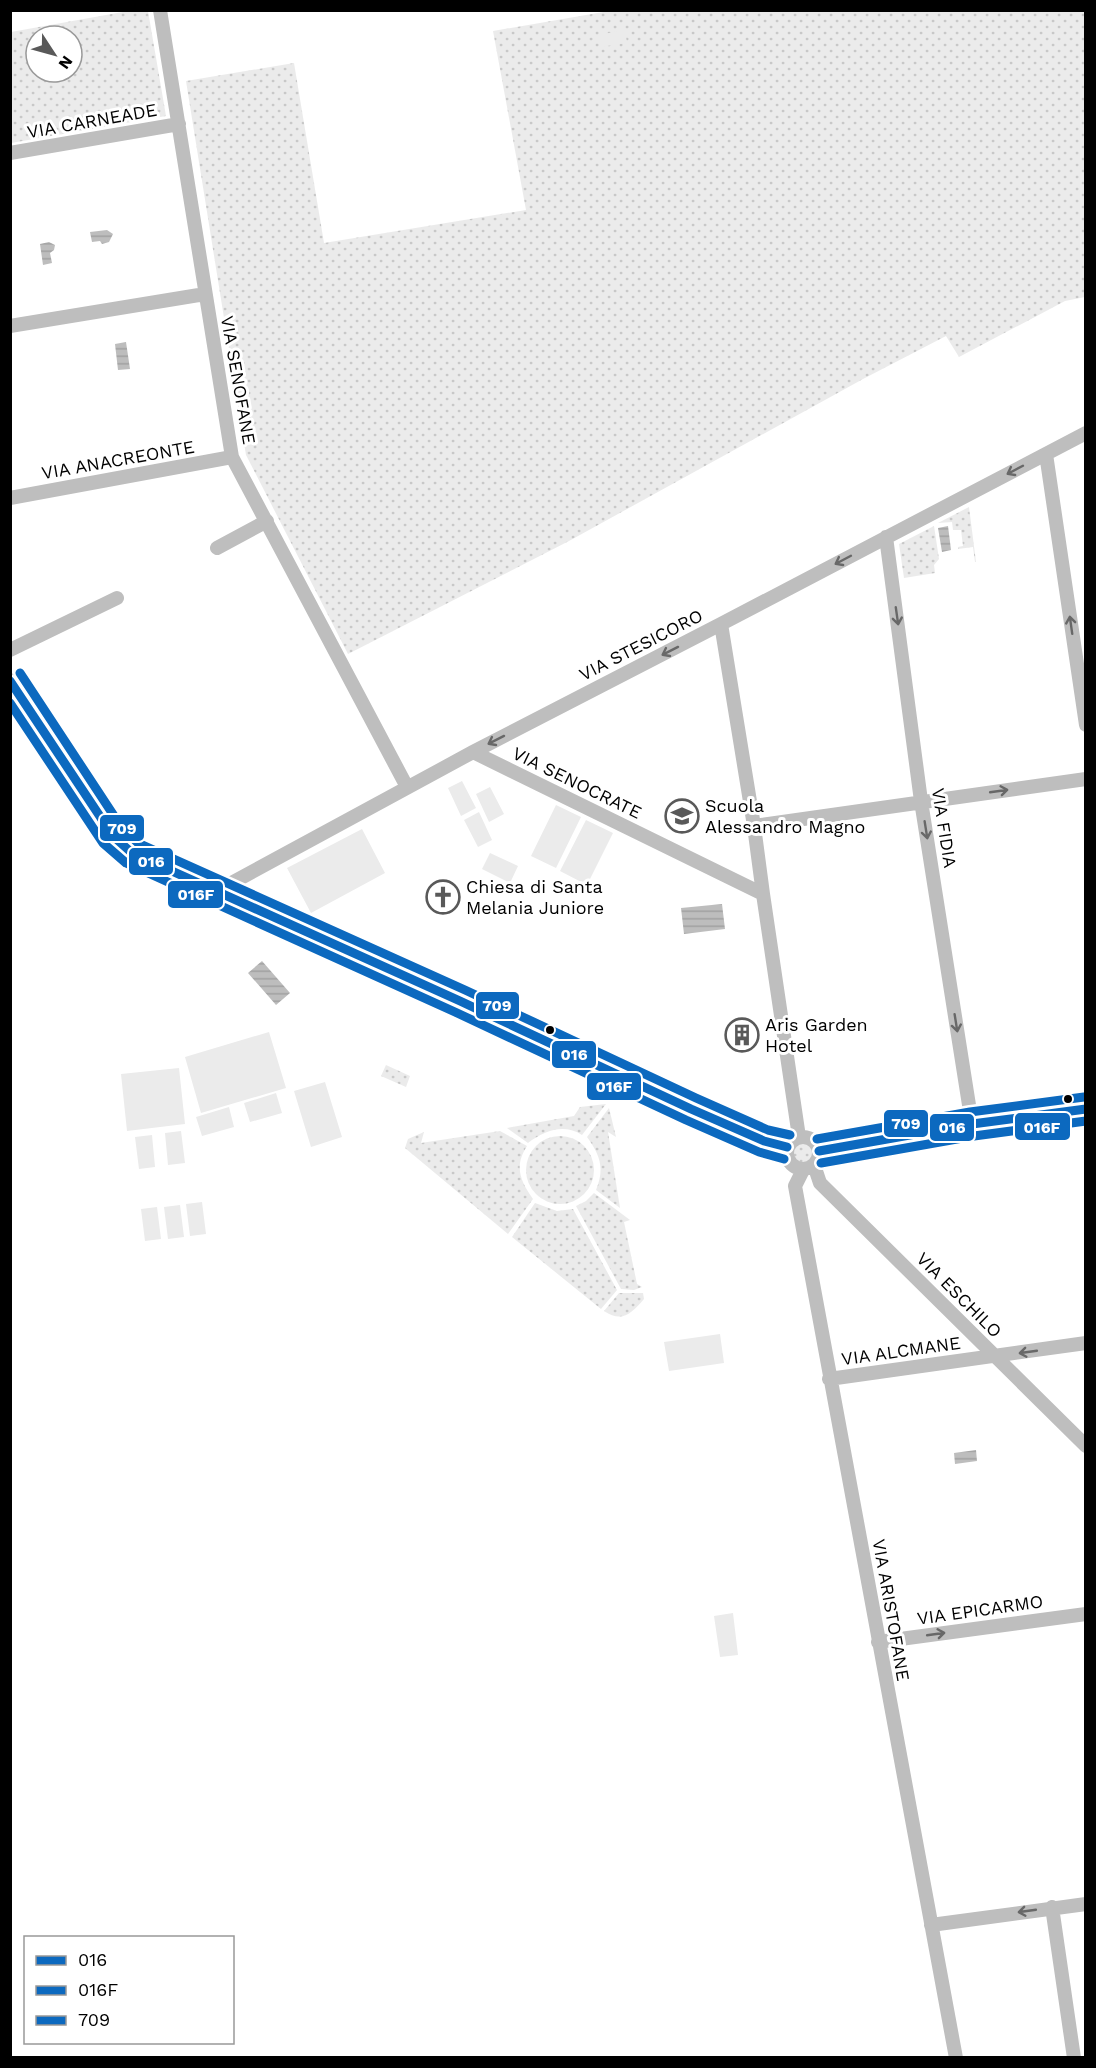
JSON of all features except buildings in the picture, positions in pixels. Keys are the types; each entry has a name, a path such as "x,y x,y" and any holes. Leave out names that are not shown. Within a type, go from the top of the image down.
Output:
{"street":[{"name":"VIA SENOFANE","path":"160,10 232,457 407,787"},
{"name":"VIA CARNEADE","path":"10,153 179,124"},
{"path":"10,326 205,294"},
{"name":"VIA STESICORO","path":"214,892 473,752 1086,432"},
{"path":"1046,454 1086,725"},
{"name":"VIA ANACREONTE","path":"10,498 232,457"},
{"path":"217,548 267,521"},
{"name":"VIA FIDIA","path":"886,537 921,801 972,1124"},
{"path":"10,650 117,598"},
{"path":"722,624 800,1137"},
{"path":"10,680 118,842 137,856 460,1001 691,1109 764,1141 787,1147"},
{"name":"VIA SENOCRATE","path":"473,752 763,894"},
{"path":"754,826 1086,779"},
{"path":"819,1151 972,1124 1086,1109"},
{"path":"800,1137 813,1140 819,1151 818,1159 809,1168 791,1165 786,1155 787,1147 792,1140 800,1137"},
{"name":"VIA ESCHILO","path":"809,1168 820,1183 1086,1446"},
{"name":"VIA ARISTOFANE","path":"809,1168 795,1186 956,2058"},
{"name":"VIA ALCMANE","path":"829,1379 1086,1343"},
{"name":"VIA EPICARMO","path":"878,1642 1086,1614"},
{"path":"931,1924 1086,1904"},
{"path":"1052,1907 1074,2058"}],"shaded area":[{"path":"134,10 148,11 166,116 11,143 11,32 24,30 24,84 84,84 84,24 56,24"},
{"path":"615,10 1085,11 1085,297 1065,301 959,357 946,336 863,379 569,541 348,654 246,455 186,81 294,63 324,243 526,210 493,31"},
{"path":"625,30 627,43 600,47 598,35"},
{"path":"107,230 113,234 109,242 102,244 100,241 92,242 90,232"},
{"path":"49,242 55,245 54,250 50,253 52,263 43,265 40,244"},
{"path":"126,342 130,369 118,370 115,344"},
{"path":"969,507 976,562 973,547 958,549 963,546 961,530 953,530 952,522 938,523"},
{"path":"934,526 939,559 934,565 935,573 904,578 899,544"},
{"path":"948,526 951,550 942,552 938,528"},
{"path":"462,781 476,808 461,816 448,788"},
{"path":"490,787 504,814 489,822 476,794"},
{"path":"556,805 581,817 556,868 531,856"},
{"path":"479,812 492,840 478,847 464,820"},
{"path":"586,820 613,833 587,885 560,871"},
{"path":"362,829 385,873 311,913 287,868"},
{"path":"490,853 518,866 510,883 482,869"},
{"path":"722,904 725,929 684,934 681,908"},
{"path":"262,961 290,993 276,1005 248,973"},
{"path":"269,1032 286,1088 201,1113 185,1057"},
{"path":"386,1065 410,1076 406,1087 381,1076"},
{"path":"179,1068 185,1124 127,1131 121,1074"},
{"path":"325,1082 342,1137 311,1147 294,1091"},
{"path":"276,1093 282,1113 250,1122 244,1103"},
{"path":"606,1104 582,1135 575,1131 554,1130 528,1143 507,1128 574,1116 580,1107"},
{"path":"229,1107 234,1127 202,1136 196,1117"},
{"path":"609,1108 616,1137 608,1132 620,1208 596,1190 601,1168 600,1162 587,1137"},
{"path":"181,1131 185,1163 168,1165 165,1133"},
{"path":"500,1131 527,1146 521,1160 520,1173 533,1199 508,1234 405,1148 408,1139 424,1132 421,1143"},
{"path":"152,1135 155,1167 139,1169 135,1137"},
{"path":"553,1136 567,1136 579,1141 589,1151 594,1170 589,1189 579,1199 567,1204 553,1204 541,1199 531,1189 526,1177 526,1163 531,1151 541,1141"},
{"path":"802,1141 807,1142 813,1148 813,1158 807,1164 802,1165 797,1164 791,1158 790,1153 791,1148 797,1142"},
{"path":"594,1193 630,1220 624,1222 637,1284 642,1287 634,1290 621,1289 576,1206 586,1201"},
{"path":"202,1202 206,1234 190,1236 186,1204"},
{"path":"535,1203 557,1211 573,1209 617,1290 601,1309 512,1237"},
{"path":"180,1205 184,1237 168,1239 164,1207"},
{"path":"157,1207 161,1239 145,1241 141,1209"},
{"path":"619,1293 643,1293 644,1299 626,1315 610,1315 604,1311"},
{"path":"720,1334 724,1363 669,1371 664,1342"},
{"path":"976,1450 977,1461 955,1464 954,1453"},
{"path":"733,1613 738,1655 720,1657 714,1616"}],"transit line":[{"name":"709","path":"20,673 122,828 138,843 465,990 696,1098 768,1130 790,1135"},
{"name":"016","path":"10,681 113,836 132,853 460,1001 691,1109 764,1141 787,1147"},
{"name":"016F","path":"10,703 103,843 126,863 455,1012 686,1120 759,1152 784,1159"},
{"name":"709","path":"817,1139 970,1112 1084,1097"},
{"name":"016","path":"819,1151 972,1124 1086,1109"},
{"name":"016F","path":"821,1163 974,1136 1086,1121"}],"place":[{"name":"Scuola Alessandro Magno","path":"682,816"},
{"name":"Chiesa di Santa Melania Juniore","path":"443,897"},
{"name":"Aris Garden Hotel","path":"742,1035"}]}
